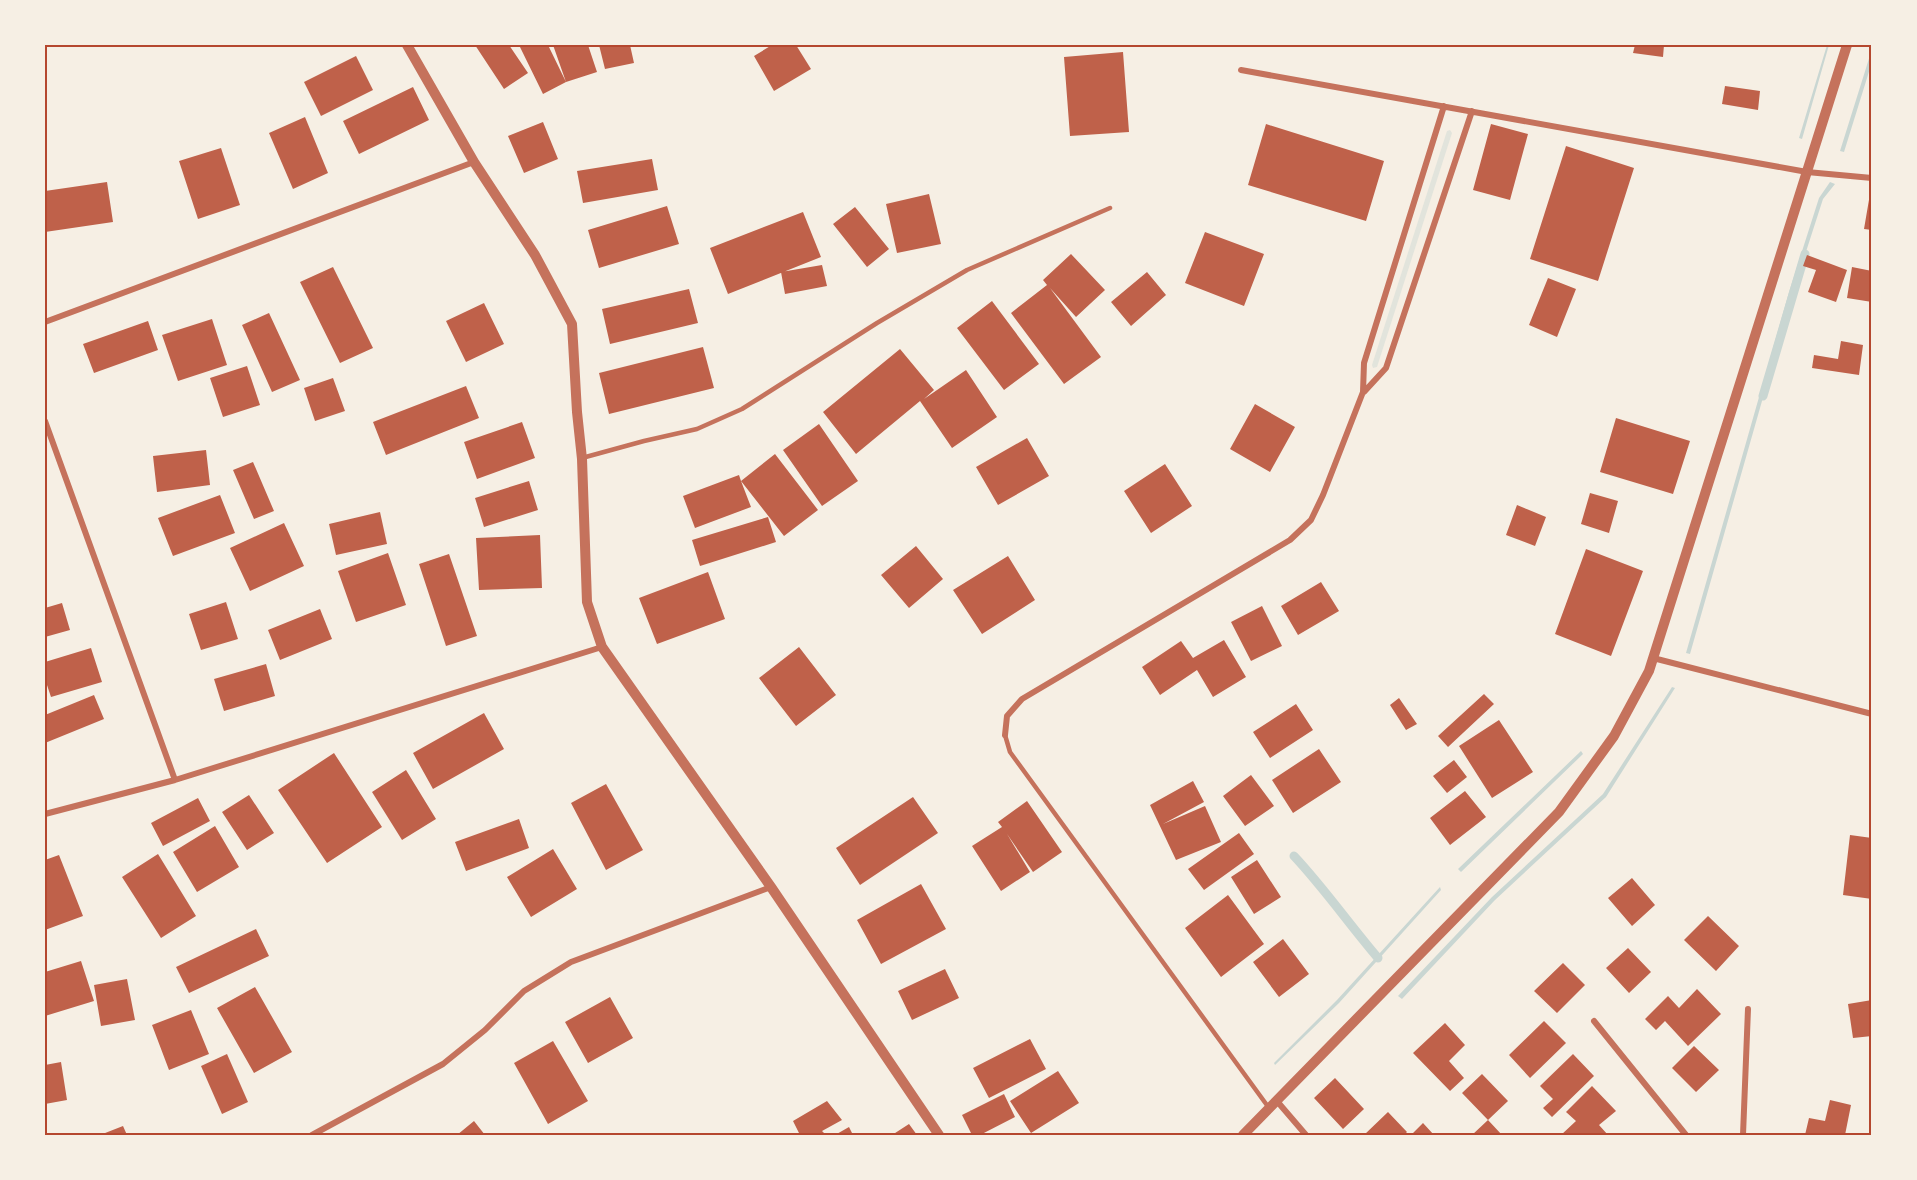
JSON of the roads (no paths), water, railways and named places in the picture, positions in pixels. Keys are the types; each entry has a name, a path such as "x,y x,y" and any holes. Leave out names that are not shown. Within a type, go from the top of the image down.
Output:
{"street":[{"path":"407,45 474,162 535,255 572,324 582,459 588,602 602,647 771,887 939,1135"},
{"path":"1243,1135 1559,812 1614,736 1649,671 1847,45"},
{"path":"1241,70 1807,172 1872,177"},
{"path":"1364,392 1364,363 1444,106"},
{"path":"1005,735 1007,716 1022,699 1290,540 1311,520 1364,392 1386,368 1472,111"},
{"path":"45,322 474,162"},
{"path":"45,421 175,780"},
{"path":"45,814 175,780 602,647"},
{"path":"1653,658 1872,714"},
{"path":"312,1135 443,1064 485,1030 524,991 571,962 771,887"},
{"path":"1743,1135 1748,1009"},
{"path":"1594,1021 1686,1135"},
{"path":"1272,1104 1306,1135"}],"lane":[{"path":"582,459 697,429 742,409 877,323 968,270 1110,208"},
{"path":"1005,735 1010,752 1272,1104"}],"waterway":[{"path":"1763,396 1805,254"},
{"path":"1294,856 1378,958"}]}
